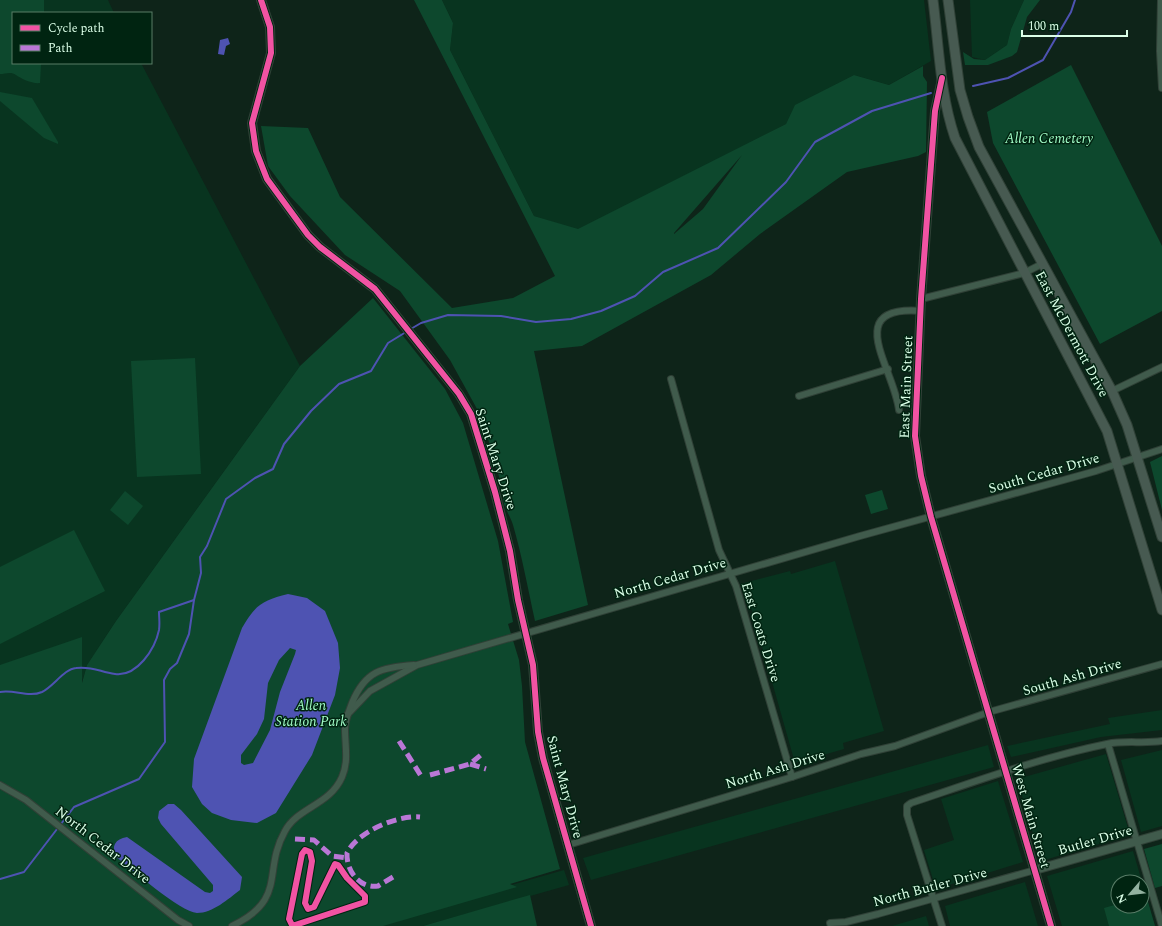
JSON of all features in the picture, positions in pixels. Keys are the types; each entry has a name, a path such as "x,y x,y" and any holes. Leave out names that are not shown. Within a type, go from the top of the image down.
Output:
{"main road":[{"name":"East Main Street","path":"933,0 942,78"},
{"name":"East McDermott Drive","path":"948,0 960,90 968,117 980,147 1112,391 1127,425 1138,457 1162,537"},
{"name":"East McDermott Drive","path":"942,78 948,116 955,138 1107,431 1119,464 1162,610"}],"street":[{"name":"Saint Mary Drive","path":"261,0 270,27 271,53 252,124 256,151 267,179 314,242 366,281 380,296 462,398 476,425 507,535 533,665 538,732 543,758 591,926"},
{"path":"1161,0 1160,51 1162,88"},
{"name":"East Main Street","path":"942,78 935,111 921,299 915,436 921,476 931,517 989,712"},
{"path":"921,299 1024,273 1042,264"},
{"path":"899,410 896,392 877,340 877,326 881,319 888,314 904,310 921,311"},
{"path":"1112,391 1162,367"},
{"path":"799,396 888,369"},
{"name":"East Coats Drive","path":"671,379 719,550 736,586 792,777"},
{"name":"South Cedar Drive","path":"931,517 1119,464 1162,449"},
{"name":"North Cedar Drive","path":"348,714 370,691 417,665 526,632 931,517"},
{"name":"South Ash Drive","path":"989,712 1162,664"},
{"name":"North Cedar Drive","path":"232,926 253,914 266,898 272,882 278,844 285,829 298,816 330,794 341,778 346,766 345,728 348,714 357,692 368,677 391,667 417,665"},
{"name":"West Main Street","path":"989,712 1051,926"},
{"name":"North Ash Drive","path":"568,844 792,777 861,754 895,746 989,712"},
{"path":"942,926 907,815 907,806 911,803 1006,772 1108,744 1147,744 1162,741"},
{"path":"1108,744 1162,926"},
{"name":"North Cedar Drive","path":"0,785 32,805 174,917 190,926"},
{"name":"Butler Drive","path":"1035,870 1162,834"},
{"name":"North Butler Drive","path":"831,924 846,922 1035,870"}],"shaded area":[{"path":"0,0 108,0 114,12 12,12 12,64 142,64 300,366 116,621 87,665 79,692 50,712 0,713"},
{"path":"442,0 924,0 931,61 889,85 854,75 796,105 786,124 578,230 534,216 450,50 453,23"},
{"path":"970,0 1024,0 1011,29 1007,45 985,60 972,57"},
{"path":"228,38 230,44 226,46 224,55 218,54 220,40"},
{"path":"835,561 884,731 843,743 844,749 795,763 744,583 790,571 791,574"},
{"path":"288,594 307,598 325,611 338,643 340,668 335,695 312,755 276,813 257,823 231,820 212,813 202,804 192,787 194,759 242,628 251,614 260,605 266,601","holes":["290,648 296,650 280,692 270,730 253,763 244,765 241,763 241,755 257,734 264,719 268,683 279,660"]},
{"path":"1162,710 1162,730 1101,737 1011,757 1007,746 1110,724 1108,718"},
{"path":"988,745 994,767 591,880 583,858"},
{"path":"1162,750 1162,826 1141,832 1121,760"},
{"path":"1106,754 1130,835 1041,861 1017,779"},
{"path":"998,781 1023,862 936,889 924,850 954,840 941,799"},
{"path":"168,804 174,804 181,810 242,877 240,890 220,905 209,911 197,913 179,906 116,857 114,850 115,844 120,839 127,837 205,892 210,893 213,891 213,885 161,824 158,818 159,811"},
{"path":"1133,851 1140,874 1110,874 1110,914 1150,914 1150,909 1155,926 1062,926 1047,876"},
{"path":"564,870 569,885 423,926 367,926"},
{"path":"1025,882 1038,926 950,926 945,906"},
{"path":"926,916 929,926 892,926"}],"green space":[{"path":"0,0 44,0 44,12 12,12 12,64 41,64 40,83 27,81 12,73 0,74"},
{"path":"414,0 442,0 453,23 450,50 534,216 578,229 786,124 795,105 854,75 889,85 923,66 923,76 927,82 926,152 918,156 847,172 760,234 711,275 582,346 534,351 588,605 535,621 512,521 504,505 504,494 482,418 450,360 400,291 345,255 290,196 268,166 261,126 308,128 340,197 452,308 513,298 555,276","holes":["742,155 703,209 674,234"]},
{"path":"1024,0 1040,0 1027,17 1017,52 1012,56 988,65 965,65 963,52 974,59 985,60 1007,45 1011,29"},
{"name":"Allen Cemetery","path":"1071,65 1162,246 1162,311 1100,344 993,143 987,112"},
{"path":"0,92 32,98 58,144 44,138 0,101"},
{"name":"Allen Station Park","path":"373,298 445,389 463,423 498,541 513,622 508,624 519,660 525,742 560,869 510,884 517,887 383,926 0,926 0,665 82,637 82,683 87,665 116,621 300,366"},
{"path":"195,358 201,474 137,477 131,361"},
{"path":"1162,456 1162,510 1150,462"},
{"path":"882,490 888,509 871,514 865,495"},
{"path":"125,491 143,506 128,525 110,510"},
{"path":"74,530 105,591 0,644 0,567"},
{"path":"1162,844 1162,886 1155,888 1144,849"},
{"path":"530,895 537,926 423,926"},
{"path":"1110,906 1110,914 1150,914 1150,909 1155,926 1109,926 1104,908"}],"waterway":[{"path":"973,86 1008,78 1043,60 1071,12 1075,0"},
{"path":"409,330 421,323 448,315 501,316 536,322 571,319 601,311 635,296 663,272 718,248 786,182 815,142 872,111 931,93"},
{"path":"0,879 24,872 74,807 139,779 165,742 164,680 170,669 177,663 189,634 194,600 201,573 200,557 207,546 226,499 255,478 273,469 284,444 311,411 339,384 371,371 388,343 406,332"},
{"path":"0,692 5,691 37,694 51,686 67,671 76,668 92,668 115,674 123,674 131,671 144,660 154,645 159,630 159,612 194,600"}],"marked path":[{"path":"399,741 423,779"},
{"path":"430,775 470,764 482,754"},
{"path":"470,764 486,769"},
{"path":"393,877 378,886 365,885 360,882 352,872 347,860 347,853 359,838 379,826 400,819 420,817"},
{"path":"295,839 314,840 332,856 347,858"}],"cycle path":[{"path":"261,0 270,27 271,53 252,123 256,151 267,179 308,235 320,247 375,289 459,394 471,414 495,492 510,551 518,600 533,665 538,732 543,758 591,926"},
{"path":"942,78 935,111 921,299 915,436 921,476 931,517 1051,926"},
{"path":"305,850 310,852 312,861 305,903 308,909 314,907 335,864 338,865 347,878 365,896 365,902 292,925 289,919 302,854 305,850"}]}
